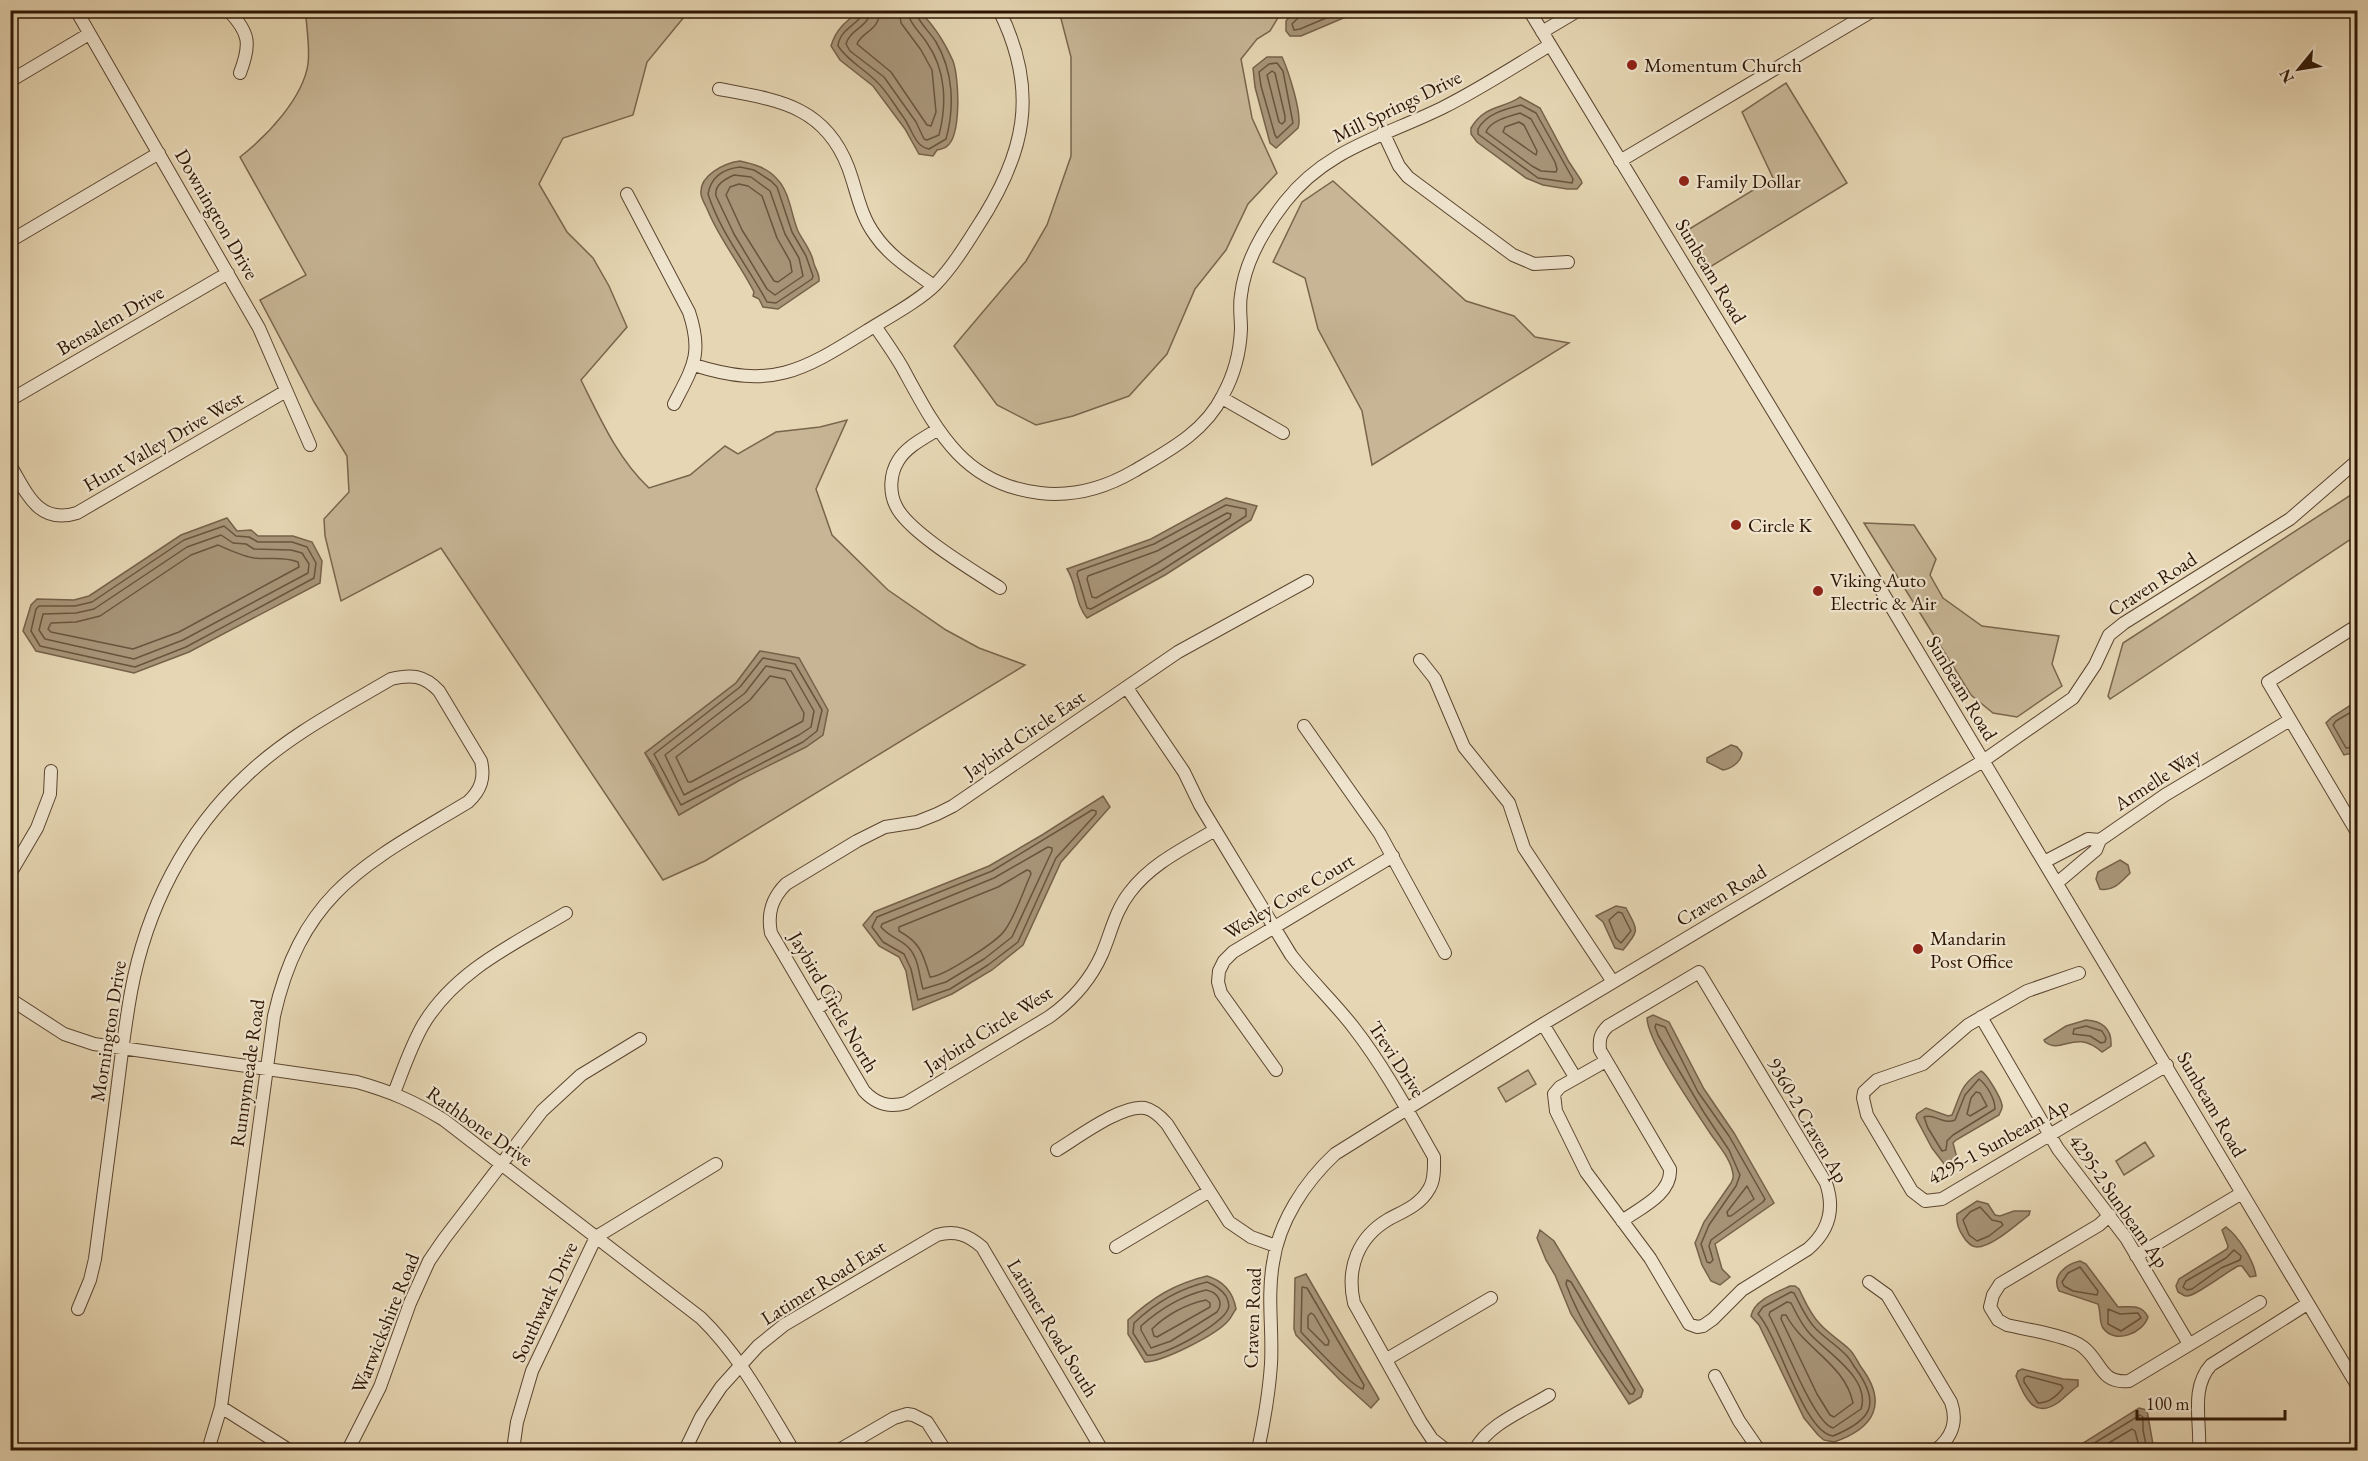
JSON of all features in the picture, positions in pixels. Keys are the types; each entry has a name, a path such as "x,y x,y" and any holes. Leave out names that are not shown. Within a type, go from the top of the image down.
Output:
{"street":[{"name":"Downington Drive","path":"76,10 259,328 310,445"},
{"path":"228,10 243,28 248,40 248,53 240,73"},
{"path":"694,365 742,377 765,377 790,372 818,361 875,326 934,286 950,268 986,214 1009,172 1018,141 1023,114 1023,88 1018,59 999,10"},
{"name":"Sunbeam Road","path":"1529,10 2167,1065 2358,1387"},
{"path":"1542,32 1579,10"},
{"path":"1620,161 1874,10"},
{"path":"10,81 90,34"},
{"name":"Mill Springs Drive","path":"875,326 937,430 974,468 996,482 1022,491 1068,495 1092,490 1121,479 1190,437 1204,423 1222,398 1233,373 1240,348 1240,297 1245,271 1255,248 1286,201 1319,168 1364,141 1442,108 1550,45"},
{"path":"719,89 774,99 788,104 810,117 828,132 848,167 861,211 876,237 888,250 934,286"},
{"path":"1383,132 1399,166 1408,177 1513,255 1534,264 1568,262"},
{"path":"10,241 159,153"},
{"path":"627,194 689,312 695,330 694,365 674,404"},
{"name":"Bensalem Drive","path":"10,400 228,273"},
{"name":"Hunt Valley Drive West","path":"10,465 32,501 46,513 56,516 77,513 286,391"},
{"path":"1222,398 1283,433"},
{"path":"937,430 908,449 898,461 892,476 891,492 896,507 905,519 947,554 1000,588"},
{"name":"Craven Road","path":"1258,1450 1268,1400 1271,1361 1271,1287 1276,1246 1292,1209 1320,1168 1353,1141 1406,1108 1983,761 2073,698 2095,665 2109,636 2124,623 2290,519 2358,460"},
{"name":"Jaybird Circle East","path":"769,915 777,893 786,884 857,841 885,827 917,822 953,806 1209,633 1307,581"},
{"path":"2358,625 2268,682 2355,829 2358,828"},
{"path":"1420,660 1435,679 1464,747 1509,803 1524,848 1613,982"},
{"name":"Mornington Drive","path":"78,1309 90,1280 95,1259 123,1049 136,971 160,895 190,842 214,810 246,775 279,748 391,679 406,675 420,676 439,691 481,761 483,771 479,788"},
{"name":"Trevi Drive","path":"1127,688 1184,772 1215,830 1273,927 1307,977 1358,1034 1406,1108 1434,1157 1431,1186 1414,1206 1371,1232 1358,1251 1351,1277 1354,1303 1427,1432 1446,1450"},
{"name":"Armelle Way","path":"2057,883 2096,849 2100,840 2165,795 2290,720"},
{"path":"1304,726 1394,855 1445,953"},
{"path":"10,874 37,828 50,794 51,771"},
{"name":"Runnymeade Road","path":"208,1450 221,1407 266,1068 281,983 293,955 324,904 348,879 376,857 468,802 479,788"},
{"name":"Jaybird Circle West","path":"878,1102 896,1106 906,1103 1068,1004 1092,974 1117,911 1129,893 1162,861 1215,830"},
{"path":"2044,862 2088,839 2100,840"},
{"name":"Wesley Cove Court","path":"1276,1070 1226,1002 1218,982 1224,961 1233,952 1273,927 1394,855"},
{"path":"394,1093 424,1024 452,989 484,962 566,913"},
{"name":"Jaybird Circle North","path":"769,915 771,933 776,944 864,1091 878,1102"},
{"name":"9360-2 Craven Ap","path":"1699,972 1826,1183 1830,1196 1829,1220 1817,1242 1742,1290 1703,1326 1697,1327 1689,1324 1650,1258 1586,1172 1556,1111 1554,1094 1575,1077 1606,1061 1600,1050 1599,1041 1608,1026 1699,972"},
{"name":"4295-1 Sunbeam Ap","path":"2079,973 2027,991 1981,1017 1953,1037 1923,1064 1877,1080 1864,1092 1864,1107 1912,1191 1925,1201 1936,1201 2167,1065"},
{"path":"816,1010 835,998"},
{"name":"Rathbone Drive","path":"10,999 46,1023 78,1040 123,1049 357,1082 394,1093 444,1120 701,1318 718,1334 741,1362 793,1450"},
{"name":"4295-2 Sunbeam Ap","path":"1981,1017 2070,1167 2110,1215 2189,1344"},
{"path":"1543,1024 1575,1077"},
{"name":"Warwickshire Road","path":"348,1450 380,1387 410,1303 429,1261 542,1111 581,1075 640,1039"},
{"path":"1606,1061 1670,1169 1671,1177 1661,1193 1622,1221"},
{"path":"1057,1150 1120,1112 1143,1108 1153,1111 1167,1124 1229,1222 1251,1237 1276,1246"},
{"name":"Southwark Drive","path":"513,1450 517,1422 532,1371 596,1237 716,1164"},
{"path":"1116,1247 1208,1192"},
{"path":"2136,1256 2242,1193"},
{"path":"2110,1215 2099,1226 2033,1267 2000,1284 1993,1295 1990,1307 1998,1320 2007,1325 2076,1342 2093,1357 2105,1375 2119,1382 2129,1381 2260,1302"},
{"name":"Latimer Road East","path":"685,1450 701,1417 721,1387 741,1362 784,1325 937,1235 960,1234"},
{"name":"Latimer Road South","path":"960,1234 971,1238 982,1247 1102,1450"},
{"path":"1869,1282 1887,1295 1951,1402 1955,1420 1953,1429 1945,1443 1936,1450"},
{"path":"1387,1359 1491,1298"},
{"path":"2199,1450 2198,1391 2204,1373 2211,1365 2307,1304"},
{"path":"1715,1376 1733,1412 1759,1450"},
{"path":"1475,1450 1486,1435 1495,1428 1549,1395"},
{"path":"221,1407 289,1450"},
{"path":"838,1450 894,1418 907,1414 927,1422 945,1450"}],"shaded area":[{"path":"302,11 689,11 647,62 633,115 563,138 539,184 567,232 593,258 609,286 627,327 581,380 595,409 619,451 649,488 690,475 725,446 738,454 776,432 820,427 847,420 816,489 832,535 888,590 946,630 979,648 1025,665 705,861 663,880 441,548 341,601 325,536 324,519 349,492 347,456 314,402 260,300 306,275 240,157 272,127 299,90 308,64 306,17","holes":["760,651 738,781 679,815 645,753 736,683"]},
{"path":"1059,11 1282,11 1270,31 1257,39 1241,59 1252,118 1277,173 1248,204 1226,250 1195,289 1167,354 1129,396 1073,416 1036,425 997,405 954,346 1026,261 1047,225 1071,156 1071,57"},
{"path":"1786,83 1847,183 1710,267 1686,231 1773,178 1742,112"},
{"path":"1333,181 1466,301 1514,316 1535,337 1569,343 1372,465 1362,411 1318,329 1305,278 1273,262 1302,202"},
{"path":"2357,491 2357,535 2110,699 2108,696 2123,643"},
{"path":"1864,523 1914,525 1936,559 1930,575 1943,598 1982,626 2059,636 2052,664 2062,686 2017,717 1993,713 1971,695"},
{"path":"1528,1070 1536,1084 1506,1102 1498,1088"},
{"path":"2145,1142 2154,1156 2124,1175 2116,1161"}],"water":[{"path":"861,10 919,11 934,28 950,54 957,80 958,106 955,132 945,148 937,150 933,156 919,154 905,129 873,86 840,60 831,46 842,26"},
{"path":"1294,11 1360,11 1301,36 1290,36 1286,31 1286,21"},
{"path":"1267,57 1282,57 1297,103 1299,122 1298,128 1276,148 1270,143 1255,87 1253,68"},
{"path":"1520,97 1540,108 1581,180 1582,183 1577,189 1543,185 1526,178 1477,142 1471,134 1471,128 1482,115"},
{"path":"740,161 765,169 781,184 788,197 798,231 819,275 819,281 778,309 763,307 759,299 753,296 754,292 718,232 701,196 704,181 714,171 727,164"},
{"path":"1226,498 1257,506 1251,520 1165,575 1087,618 1080,607 1067,569 1151,539"},
{"path":"227,518 237,531 251,530 258,536 293,536 312,542 322,561 320,583 189,652 134,673 36,651 23,631 31,605 37,599 74,600 89,596 181,535"},
{"path":"760,651 799,658 828,710 823,735 806,747 738,781 679,815 645,753 736,683"},
{"path":"2357,701 2357,752 2344,755 2326,723"},
{"path":"1731,745 1737,747 1742,753 1738,762 1732,767 1723,770 1707,762 1707,758"},
{"path":"1103,796 1110,807 1061,862 1023,945 992,970 952,994 913,1010 906,971 899,957 879,946 863,925 874,912 989,866"},
{"path":"2120,860 2128,865 2130,873 2113,888 2100,889 2096,879 2098,872"},
{"path":"1616,906 1626,908 1635,926 1635,934 1623,950 1615,948 1603,922 1596,916"},
{"path":"1653,1015 1669,1022 1704,1089 1734,1133 1774,1203 1715,1244 1722,1269 1730,1277 1720,1285 1711,1281 1702,1265 1695,1243 1704,1222 1732,1180 1732,1168 1663,1059 1649,1029 1647,1018"},
{"path":"2086,1020 2097,1022 2105,1027 2110,1035 2111,1046 2102,1052 2084,1042 2058,1046 2045,1042 2044,1040 2066,1026"},
{"path":"1981,1071 1996,1092 2002,1109 1999,1115 1956,1140 1953,1143 1957,1158 1950,1165 1945,1165 1932,1148 1916,1118 1917,1114 1926,1108 1948,1116 1952,1115 1965,1086"},
{"path":"1977,1201 1988,1204 1995,1215 2000,1216 2014,1211 2030,1211 2029,1215 1997,1239 1975,1247 1961,1233 1957,1214"},
{"path":"2226,1227 2245,1250 2256,1276 2250,1277 2242,1266 2238,1266 2190,1295 2185,1296 2178,1292 2176,1286 2179,1279 2227,1249 2222,1230"},
{"path":"1540,1230 1554,1241 1643,1390 1641,1397 1629,1404 1571,1314 1537,1238"},
{"path":"2080,1261 2086,1264 2118,1307 2136,1307 2146,1313 2148,1317 2141,1328 2128,1335 2114,1336 2102,1326 2098,1304 2059,1291 2058,1276 2065,1268"},
{"path":"1306,1274 1379,1399 1371,1408 1296,1335 1294,1329 1295,1278"},
{"path":"1207,1276 1223,1284 1233,1297 1236,1309 1230,1318 1222,1327 1188,1347 1163,1358 1145,1362 1128,1334 1128,1320 1164,1293 1184,1283"},
{"path":"1790,1286 1799,1289 1816,1320 1852,1352 1874,1392 1873,1413 1868,1422 1848,1436 1834,1442 1824,1440 1804,1418 1759,1325 1751,1316 1761,1301"},
{"path":"2022,1369 2063,1379 2078,1380 2078,1386 2050,1407 2037,1407 2031,1404 2016,1376"},
{"path":"2139,1408 2147,1410 2154,1450 2072,1450"}],"place":[{"name":"Momentum Church","path":"1632,65"},
{"name":"Family Dollar","path":"1684,181"},
{"name":"Circle K","path":"1736,525"},
{"name":"Viking Auto Electric & Air","path":"1818,591"},
{"name":"Mandarin Post Office","path":"1918,949"}]}
